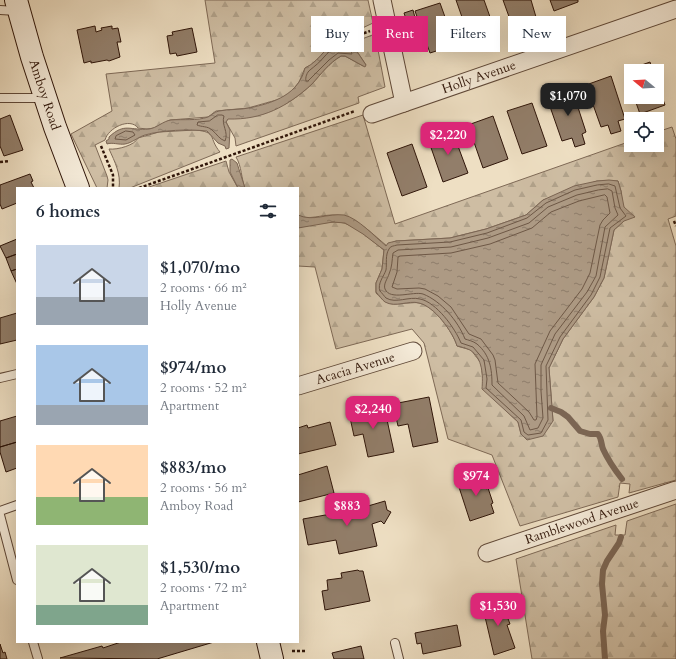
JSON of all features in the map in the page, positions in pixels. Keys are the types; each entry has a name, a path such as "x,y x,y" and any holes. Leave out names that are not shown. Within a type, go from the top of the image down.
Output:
{"main road":[{"name":"Amboy Road","path":"12,7 32,57 55,127 78,187"}],"street":[{"path":"382,0 404,102"},
{"name":"Holly Avenue","path":"364,112 404,102 676,9"},
{"name":"Acacia Avenue","path":"299,386 412,351"},
{"name":"Ramblewood Avenue","path":"487,553 676,490"}],"lane":[{"path":"0,98 45,98"},
{"path":"0,378 16,374"},
{"path":"0,512 16,505"},
{"path":"0,515 16,576"},
{"path":"33,643 38,659"},
{"path":"395,643 399,659"}],"path":[{"path":"142,187 364,112"},
{"path":"101,146 113,175 113,187"},
{"path":"0,162 10,161"},
{"path":"674,220 676,226"},
{"path":"275,651 307,651"}],"green space":[{"path":"205,0 368,0 372,23 364,27 364,16 311,16 311,52 326,52 311,65 305,68 299,82 291,92 280,99 248,108 216,111 208,117 170,120 154,128 138,128 134,125 125,124 115,128 110,132 105,140 95,145 108,180 107,187 97,187 71,134 112,111 106,74 215,63"},
{"path":"372,35 372,52 378,52 385,87 358,97 359,103 236,146 235,138 226,122 228,118 252,116 274,110 284,105 303,92 329,65 341,56 345,56 363,66 366,65 357,52 364,52 364,38"},
{"path":"363,115 395,224 624,143 624,152 664,152 664,130 672,127 676,139 676,216 668,219 676,246 676,480 629,493 630,484 620,483 618,497 520,526 492,455 448,439 424,343 412,329 336,349 315,267 299,266 300,227 340,222 350,225 365,235 384,250 382,269 376,283 376,293 387,303 419,303 425,305 437,314 447,327 457,346 471,350 481,363 483,379 501,406 518,422 521,434 553,421 549,368 563,339 594,297 604,278 614,230 624,221 621,191 618,181 597,181 543,200 526,215 486,229 450,238 396,241 387,246 369,230 356,221 348,218 333,215 299,216 299,187 245,187 236,157"},
{"path":"195,130 207,132 212,136 216,147 220,152 132,187 119,187 118,173 109,149 117,149 126,146 136,141 138,138 159,132"},
{"path":"226,161 229,172 237,187 149,187"},
{"path":"676,504 676,659 532,659 516,559 616,525 615,535 625,535 627,521"}],"water":[{"path":"324,52 357,52 366,65 365,67 345,56 341,56 329,65 303,92 283,105 252,117 228,119 226,122 230,130 229,148 226,149 225,146 218,143 207,131 192,130 152,133 128,143 107,144 106,141 109,137 115,132 124,128 149,129 168,121 204,118 219,111 249,108 276,100 291,91 297,85 305,68"},
{"path":"232,159 237,163 245,187 238,187 230,172 230,160"},
{"path":"597,181 618,181 624,207 635,217 624,221 614,230 604,278 594,297 563,339 549,368 553,421 543,436 527,440 521,434 518,422 482,389 482,373 478,358 470,350 457,346 447,327 437,314 425,305 415,302 389,304 385,302 376,292 376,283 382,269 384,250 363,234 345,223 333,222 299,228 299,215 315,218 332,215 344,215 361,224 386,246 388,243 396,241 450,238 486,229 526,215 543,200 574,186"}],"building":[{"path":"456,0 484,0 490,16 462,16"},
{"path":"503,0 531,0 536,16 509,16"},
{"path":"550,0 578,0 578,2 554,11"},
{"path":"440,3 445,16 436,16 436,51 430,53 428,47 428,16 417,16 415,11"},
{"path":"413,10 415,16 405,16 404,13"},
{"path":"95,26 96,32 102,30 101,28 112,26 112,29 118,28 121,42 117,42 120,57 109,61 107,60 91,63 91,61 84,63 77,30"},
{"path":"192,28 197,52 177,56 176,53 170,54 167,36 173,35 172,32"},
{"path":"611,76 624,116 624,119 618,121 621,131 611,134 608,125 601,127 586,85"},
{"path":"572,89 586,132 582,134 585,144 575,147 572,138 562,141 547,98"},
{"path":"664,102 665,105 646,112 639,112 636,104 664,104"},
{"path":"532,103 547,146 522,154 507,111"},
{"path":"10,115 23,150 4,156 0,146 0,119"},
{"path":"493,116 508,159 483,168 468,125"},
{"path":"452,130 468,173 443,182 428,139"},
{"path":"412,144 427,187 402,196 387,153"},
{"path":"30,174 34,187 16,187 16,203 2,209 0,204 0,185"},
{"path":"16,239 16,254 6,258 0,246"},
{"path":"16,254 16,269 11,271 6,258"},
{"path":"16,269 16,282 11,271"},
{"path":"16,313 16,340 0,344 0,318"},
{"path":"429,397 438,442 413,447 408,424 398,426 393,404"},
{"path":"384,406 394,452 368,457 363,434 354,436 349,413"},
{"path":"16,416 16,442 0,447 0,421"},
{"path":"330,422 336,445 299,454 299,428 307,425 308,428"},
{"path":"16,442 16,468 6,472 0,447"},
{"path":"327,466 334,493 299,502 299,475"},
{"path":"480,473 486,489 488,488 493,503 491,504 494,513 470,521 457,481"},
{"path":"385,501 387,510 391,512 384,524 381,521 372,524 377,546 339,554 336,540 308,545 303,519 331,514 330,511 367,503 368,506"},
{"path":"358,570 363,571 370,601 325,610 322,591 328,590 327,580 342,578 341,573"},
{"path":"498,599 502,609 504,608 510,624 507,625 515,648 494,655 482,604"},
{"path":"457,625 461,646 423,654 421,643 417,644 415,633"},
{"path":"118,643 211,643 157,659 60,658 102,646 103,648"},
{"path":"0,644 3,653 5,652 7,659 0,659"},
{"path":"361,646 364,659 334,659 332,653"}],"waterway":[{"path":"551,408 568,417 580,431 590,434 598,434 605,453 622,479"},
{"path":"605,659 603,631 605,615 602,584 603,570 621,537"}]}
